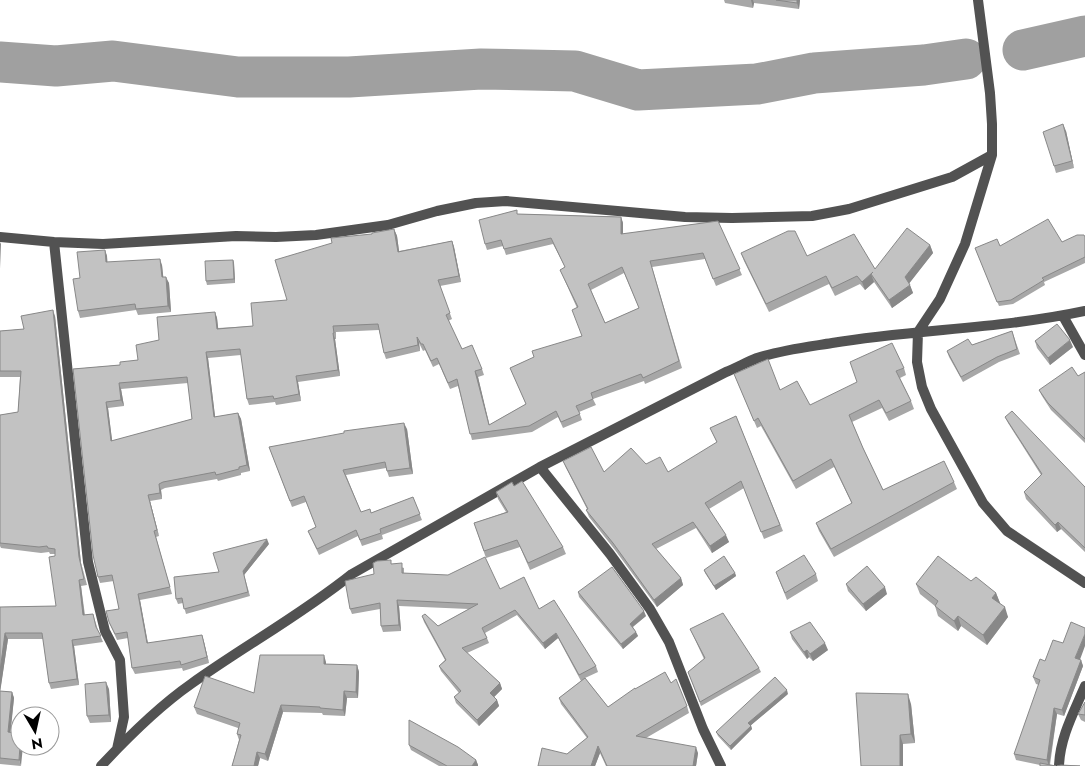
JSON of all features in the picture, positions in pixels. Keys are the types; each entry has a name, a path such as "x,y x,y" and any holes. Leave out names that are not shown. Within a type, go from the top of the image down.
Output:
{"street":[{"path":"978,0 990,92 992,155 965,244 940,300 918,332 917,362 930,409 984,502 1007,532 1085,583"},
{"path":"0,237 103,244 236,236 316,235 388,225 437,211 476,203 506,201 685,217 812,216 849,209 952,177 992,155"},
{"path":"54,242 88,562 105,631 120,660 124,717 117,749"},
{"path":"101,766 117,749 190,684 325,596 352,574 540,467 726,372 757,358 793,349 918,332 987,327 1085,311"},
{"path":"1063,316 1085,355"},
{"path":"540,467 610,554 650,609 669,642 703,729 721,766"},
{"path":"1059,766 1065,733 1085,686"}],"building":[{"path":"776,0 797,0 797,3"},
{"path":"1063,124 1072,161 1054,166 1043,132"},
{"path":"517,210 517,214 621,217 621,234 718,221 740,269 713,279 703,253 650,261 679,361 643,378 641,374 591,393 593,399 576,406 580,414 561,422 556,411 529,426 470,434 457,379 448,383 437,358 431,361 423,344 421,344 417,337 418,345 384,353 378,324 333,326 338,370 296,376 299,394 274,399 273,396 247,399 240,349 206,352 214,417 238,413 247,465 216,475 215,472 163,482 159,484 160,493 148,495 157,530 154,531 170,587 138,594 147,643 202,635 207,657 181,665 180,661 132,668 127,632 115,634 106,611 119,609 112,575 98,577 93,555 73,369 120,365 120,362 138,360 136,345 159,340 157,317 215,312 217,329 253,326 251,303 287,300 275,260 332,243 331,238 372,234 394,229 398,252 452,241 459,276 438,280 450,313 446,315 462,349 472,345 482,369 475,371 489,425 526,404 510,368 534,357 532,351 582,336 572,310 578,307 560,270 565,267 551,238 504,249 501,240 485,244 479,220","holes":["622,267 639,308 605,323 588,284","187,377 192,419 111,441 106,402 121,400 119,383"]},
{"path":"1048,219 1062,242 1077,235 1084,235 1085,257 1042,278 1044,280 1011,300 997,302 975,248 997,239 1000,246"},
{"path":"907,228 930,245 905,277 910,285 889,300 871,274 873,272 862,282 857,276 832,288 826,276 766,304 741,253 788,231 795,231 807,256 854,234 875,269"},
{"path":"105,250 106,262 160,259 162,277 166,277 168,306 136,309 135,304 78,311 73,279 80,278 77,252"},
{"path":"233,260 234,279 206,281 205,261"},
{"path":"53,310 79,557 84,579 79,580 83,615 93,614 96,627 101,636 72,640 77,679 49,683 42,633 5,633 0,671 0,607 56,606 49,557 55,556 55,549 48,548 47,546 39,547 0,543 0,415 18,412 21,371 0,371 0,331 24,329 21,316"},
{"path":"1057,324 1070,340 1048,358 1035,341"},
{"path":"1012,331 1017,349 997,357 961,377 947,351 968,339 972,345"},
{"path":"892,343 904,368 896,371 911,401 886,413 879,400 849,415 863,448 883,490 944,461 954,482 831,549 816,523 852,503 831,459 793,481 758,418 754,421 734,374 768,359 780,390 797,381 810,405 857,382 850,362"},
{"path":"1072,367 1078,376 1085,372 1085,439 1048,403 1039,390"},
{"path":"1012,411 1085,487 1085,548 1058,522 1055,525 1024,492 1042,474 1005,417"},
{"path":"736,416 780,525 761,532 741,481 705,503 726,535 710,546 693,522 652,544 681,578 654,600 613,543 586,510 588,509 563,461 591,447 604,472 631,448 646,464 660,457 668,472 717,442 710,428"},
{"path":"404,423 410,468 387,471 385,462 343,470 361,512 370,509 371,513 413,497 420,514 380,529 381,533 360,540 356,530 317,549 308,531 316,527 304,496 290,501 269,447 344,433 344,431"},
{"path":"522,481 563,547 528,563 517,540 484,551 474,523 508,512 496,492 512,482 514,486"},
{"path":"267,539 243,571 248,592 184,609 182,598 176,599 174,577 219,572 213,553"},
{"path":"804,555 816,574 785,593 776,572"},
{"path":"724,556 735,573 714,586 704,570"},
{"path":"938,556 971,581 976,577 996,593 992,598 1005,607 983,635 958,616 954,621 935,606 938,601 916,584"},
{"path":"485,557 500,589 524,577 539,609 554,600 596,666 579,675 556,633 543,643 515,610 482,628 487,638 462,648 500,683 490,693 497,700 477,720 454,697 461,691 439,666 446,660 422,616 425,614 438,626 478,604 397,600 399,625 381,626 380,603 350,609 345,581 374,574 373,563 377,561 391,560 391,564 402,563 402,573 448,575"},
{"path":"867,566 885,587 863,604 846,584"},
{"path":"612,567 644,611 630,624 636,632 621,644 578,592"},
{"path":"723,613 759,668 700,702 688,672 705,658 690,629"},
{"path":"810,622 825,643 810,654 807,650 804,652 790,632"},
{"path":"1071,622 1085,628 1085,634 1075,658 1081,660 1062,710 1054,708 1047,760 1014,754 1040,680 1033,677 1040,659 1045,661 1053,640 1063,643"},
{"path":"260,655 324,655 324,664 357,665 356,692 344,691 343,710 281,705 265,754 257,752 254,766 232,766 241,735 237,734 240,723 194,707 205,676 254,693"},
{"path":"665,672 671,683 676,679 687,706 636,736 696,747 693,766 607,766 598,746 591,766 538,766 542,748 567,754 588,737 559,698 585,678 608,707 635,688"},
{"path":"775,677 787,690 748,723 751,726 730,746 716,732"},
{"path":"106,682 109,715 87,716 85,684"},
{"path":"0,691 12,692 8,732 10,732 10,756 19,756 19,760 0,758"},
{"path":"856,693 908,694 911,734 900,735 900,766 861,766"},
{"path":"1085,702 1085,715 1078,714"},
{"path":"409,720 458,747 476,760 472,766 447,766 409,745"},
{"path":"1040,763 1056,766 1040,766"}],"waterway":[{"path":"1023,50 1085,36"},
{"path":"0,62 56,66 113,61 238,77 349,77 481,69 575,71 638,90 757,84 814,73 924,65 966,59"}]}
